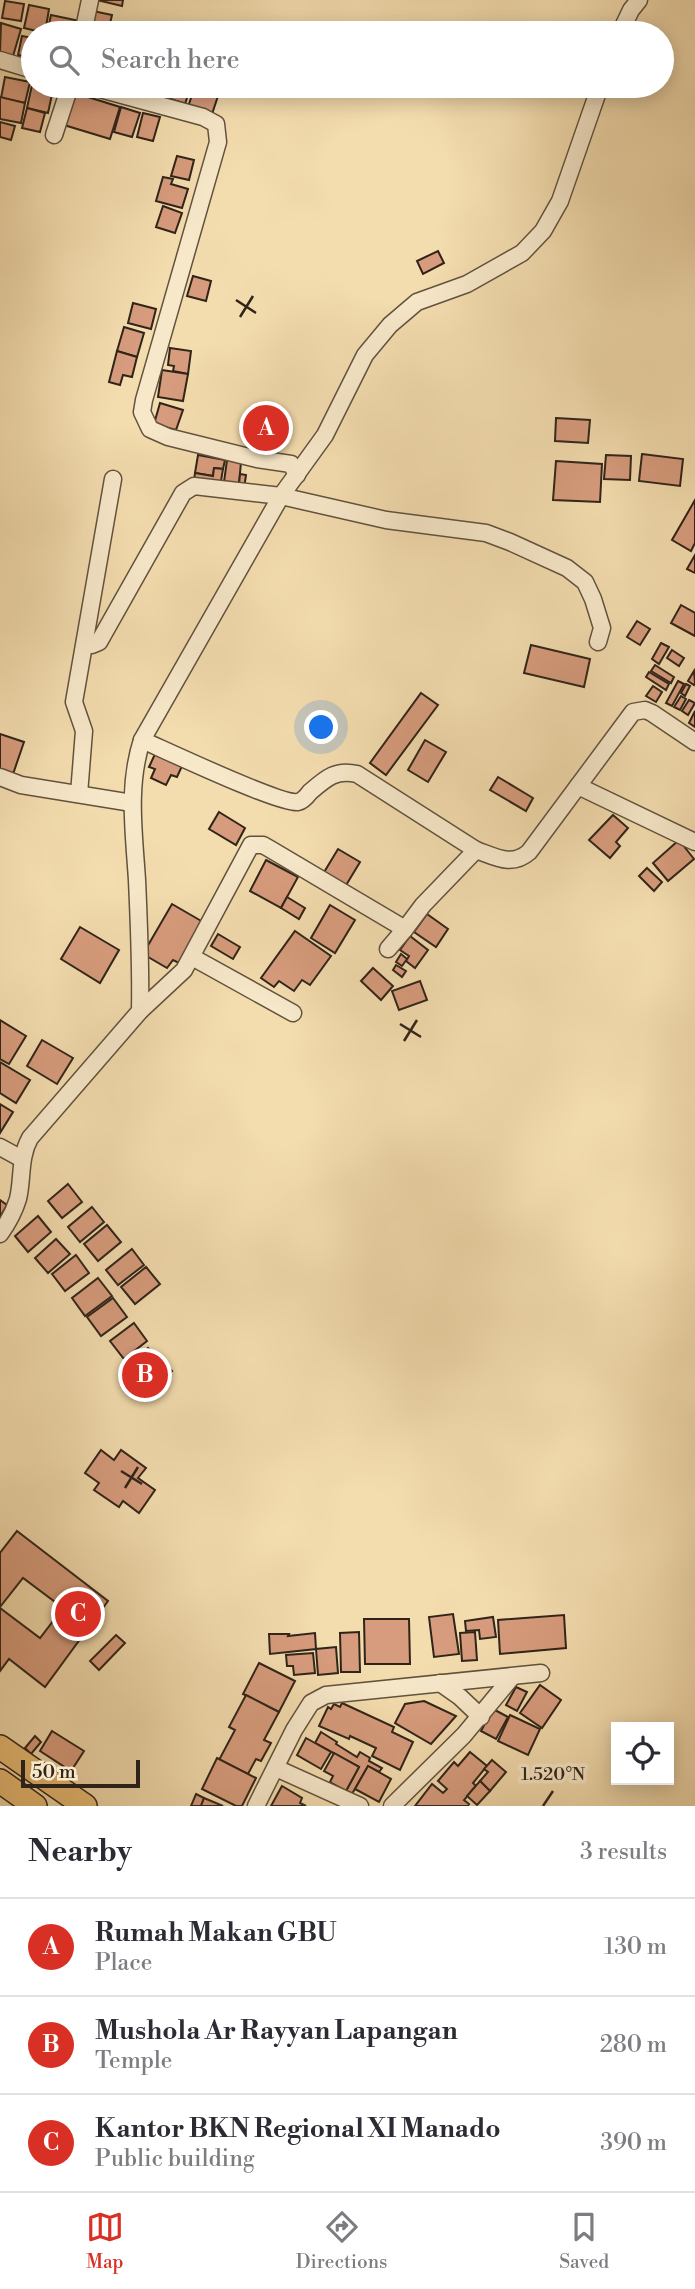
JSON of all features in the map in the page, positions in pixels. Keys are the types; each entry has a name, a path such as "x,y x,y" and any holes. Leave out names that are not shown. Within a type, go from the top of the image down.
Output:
{"highway":[{"path":"0,1747 85,1806"},
{"path":"0,1781 35,1806"}],"street":[{"path":"86,21 90,0"},
{"path":"626,21 639,0"},
{"path":"0,60 21,66"},
{"path":"54,135 66,98"},
{"path":"133,98 203,117 216,124 218,142 145,400 142,412 145,420 150,429 168,437 257,459 291,464 297,475"},
{"path":"141,1011 141,953 132,803 135,762 142,740 281,496 325,435 365,355 390,325 417,302 467,284 523,253 543,231 560,201 596,98"},
{"path":"79,794 84,731 74,705 113,479"},
{"path":"85,642 92,645 99,642 183,493 194,486 281,496 386,520 486,533 541,555 567,568 585,582 602,628 598,642"},
{"path":"142,740 256,790 294,802 303,799 330,775 346,771 357,774 476,850 504,860 521,858 529,852 633,712 645,710 652,713 695,742"},
{"path":"0,777 21,785 132,803"},
{"path":"578,786 695,842"},
{"path":"0,1234 13,1213 19,1196 22,1159 30,1138 141,1011 184,970 251,845 270,849 405,929"},
{"path":"388,948 423,905 476,850"},
{"path":"192,957 293,1013"},
{"path":"0,1147 22,1159"},
{"path":"256,1806 294,1730 311,1703 326,1695 541,1673"},
{"path":"392,1806 481,1717 512,1677"},
{"path":"440,1683 481,1717"},
{"path":"276,1768 360,1806"}],"building":[{"path":"97,0 123,0 122,6"},
{"path":"5,1 24,4 21,21 2,18"},
{"path":"29,5 49,9 47,21 26,21"},
{"path":"93,11 112,15 111,21 91,21"},
{"path":"51,15 75,20 75,21 50,21"},
{"path":"1,23 21,29 13,56 0,52"},
{"path":"5,77 21,80 21,98 26,98 25,103 1,98"},
{"path":"0,97 25,103 21,123 0,119"},
{"path":"29,98 51,98 48,113 27,108"},
{"path":"73,98 91,98 120,107 110,139 64,125"},
{"path":"168,98 187,98 185,104"},
{"path":"191,98 217,98 211,117 187,110"},
{"path":"121,107 140,113 132,137 114,132"},
{"path":"27,108 45,113 40,132 22,128"},
{"path":"143,113 160,117 153,141 137,137"},
{"path":"0,122 15,126 11,140 0,137"},
{"path":"177,156 194,160 189,180 171,176"},
{"path":"163,177 173,179 171,184 188,189 182,208 156,201"},
{"path":"163,206 182,213 175,233 156,227"},
{"path":"438,251 444,263 423,274 417,261"},
{"path":"193,276 211,281 206,301 187,296"},
{"path":"133,303 156,309 151,329 128,323"},
{"path":"124,327 144,333 137,357 117,351"},
{"path":"170,348 191,351 188,374 173,371 174,366 168,365"},
{"path":"117,351 137,357 132,377 123,375 120,385 109,382"},
{"path":"162,370 188,374 183,401 158,397"},
{"path":"160,403 183,410 176,430 154,424"},
{"path":"255,408 284,414 276,449 248,442"},
{"path":"556,418 590,420 588,443 555,441"},
{"path":"642,454 683,459 680,486 639,481"},
{"path":"198,455 225,460 223,469 214,468 213,476 195,473"},
{"path":"606,455 631,456 630,480 604,479"},
{"path":"227,460 241,462 239,484 224,482"},
{"path":"556,461 602,464 600,502 553,500"},
{"path":"214,468 223,469 221,481 239,484 240,474 246,475 244,489 194,481 195,473 213,476"},
{"path":"695,500 695,543 691,551 672,540"},
{"path":"695,555 695,573 687,569"},
{"path":"681,605 695,613 695,636 671,623"},
{"path":"637,621 650,629 640,645 627,637"},
{"path":"661,643 669,647 659,664 652,659"},
{"path":"531,645 590,659 584,687 524,673"},
{"path":"672,650 684,658 679,666 667,658"},
{"path":"655,665 674,677 671,683 651,671"},
{"path":"694,671 695,683 694,685 688,681"},
{"path":"649,672 669,684 666,690 646,677"},
{"path":"678,681 684,684 672,706 666,703"},
{"path":"686,684 690,686 685,696 681,693"},
{"path":"653,686 662,692 656,702 646,696"},
{"path":"421,693 438,705 386,775 370,763"},
{"path":"681,696 686,699 680,710 674,707"},
{"path":"689,700 695,703 688,715 682,711"},
{"path":"695,711 695,727 689,723"},
{"path":"0,734 24,742 12,777 0,773"},
{"path":"425,740 446,752 428,782 408,770"},
{"path":"155,754 182,766 177,777 171,775 166,785 151,778 155,769 149,767"},
{"path":"498,777 533,798 526,811 490,790"},
{"path":"219,812 245,828 236,845 209,829"},
{"path":"613,815 628,828 616,842 620,846 610,858 589,840"},
{"path":"679,840 694,859 668,881 653,863"},
{"path":"338,849 360,862 345,887 323,874"},
{"path":"266,860 298,877 281,908 250,891"},
{"path":"647,868 662,882 654,891 639,876"},
{"path":"287,897 305,908 299,919 281,908"},
{"path":"172,904 203,922 179,963 173,960 167,968 143,954"},
{"path":"330,905 355,920 335,953 311,938"},
{"path":"427,914 448,929 436,947 414,932"},
{"path":"80,927 119,950 100,983 61,959"},
{"path":"295,931 331,956 310,985 302,980 294,991 279,981 274,987 261,978"},
{"path":"218,934 240,947 233,959 211,946"},
{"path":"410,936 428,950 415,968 406,961 409,956 400,950"},
{"path":"401,954 407,959 402,966 396,962"},
{"path":"396,965 406,971 402,977 393,970"},
{"path":"373,968 393,986 381,1000 361,981"},
{"path":"420,981 427,1000 399,1010 392,991"},
{"path":"0,1020 26,1036 9,1064 0,1059"},
{"path":"42,1040 73,1058 57,1084 27,1066"},
{"path":"0,1062 30,1080 16,1103 0,1093"},
{"path":"0,1104 13,1112 0,1133"},
{"path":"68,1184 82,1202 62,1218 48,1201"},
{"path":"0,1200 7,1205 0,1217"},
{"path":"92,1207 104,1222 80,1242 68,1227"},
{"path":"38,1216 51,1232 28,1252 15,1236"},
{"path":"107,1225 121,1242 98,1261 84,1244"},
{"path":"56,1239 70,1254 48,1273 35,1258"},
{"path":"132,1249 144,1265 118,1285 106,1270"},
{"path":"76,1255 89,1273 65,1291 52,1274"},
{"path":"146,1267 160,1284 135,1304 121,1287"},
{"path":"98,1278 112,1296 85,1316 72,1298"},
{"path":"113,1298 127,1317 101,1336 87,1317"},
{"path":"134,1323 147,1341 124,1359 110,1341"},
{"path":"148,1348 172,1371 144,1399 121,1376"},
{"path":"101,1450 114,1460 121,1450 146,1468 138,1478 155,1490 139,1513 123,1501 119,1507 94,1490 99,1483 85,1473"},
{"path":"17,1531 108,1601 45,1687 9,1659 0,1671 0,1608 40,1638 63,1608 23,1578 0,1607 0,1553"},
{"path":"453,1614 459,1654 434,1657 429,1617"},
{"path":"564,1615 566,1648 500,1654 498,1620"},
{"path":"493,1617 496,1637 480,1639 479,1630 466,1631 465,1621"},
{"path":"364,1619 409,1619 410,1664 365,1664"},
{"path":"359,1632 360,1672 341,1672 340,1633"},
{"path":"475,1632 477,1660 462,1661 460,1633"},
{"path":"315,1633 316,1649 270,1654 269,1634 289,1634 288,1636"},
{"path":"116,1635 125,1643 99,1670 90,1661"},
{"path":"336,1647 338,1673 318,1675 316,1649"},
{"path":"313,1653 315,1673 294,1675 293,1666 287,1666 286,1655"},
{"path":"259,1663 295,1681 279,1712 243,1694"},
{"path":"540,1685 561,1700 542,1728 520,1713"},
{"path":"516,1687 527,1692 517,1711 506,1705"},
{"path":"246,1695 279,1712 264,1740 271,1743 261,1761 256,1759 248,1774 219,1760 235,1730 229,1727"},
{"path":"424,1701 456,1716 431,1744 395,1723 405,1704"},
{"path":"342,1703 394,1727 392,1732 413,1742 400,1770 372,1756 376,1748 319,1726 328,1707 331,1709 334,1704 340,1707"},
{"path":"493,1709 508,1717 496,1739 481,1731"},
{"path":"510,1715 540,1729 528,1755 498,1741"},
{"path":"52,1731 84,1751 71,1771 40,1751"},
{"path":"321,1732 357,1757 360,1752 382,1768 379,1772 368,1766 352,1794 346,1791 359,1767 315,1743"},
{"path":"35,1736 41,1742 31,1754 25,1748"},
{"path":"306,1738 331,1752 321,1769 297,1755"},
{"path":"470,1752 487,1766 464,1800 468,1806 415,1806 432,1784 443,1793 447,1789 438,1781 454,1762 458,1766"},
{"path":"334,1753 359,1767 346,1791 330,1782 333,1776 324,1771"},
{"path":"217,1758 256,1778 242,1806 236,1806 202,1789"},
{"path":"492,1760 506,1772 490,1791 480,1781 488,1772 484,1769"},
{"path":"368,1766 391,1779 379,1802 355,1789"},
{"path":"480,1781 490,1791 477,1805 467,1796"},
{"path":"282,1786 302,1798 300,1803 306,1806 271,1806"},
{"path":"196,1794 204,1798 201,1806 191,1806"},
{"path":"204,1798 223,1806 201,1806"}],"place":[{"name":"Rumah Makan GBU","path":"266,428"},
{"name":"Mushola Ar Rayyan Lapangan","path":"145,1375"},
{"name":"Kantor BKN Regional XI Manado","path":"78,1614"}]}
